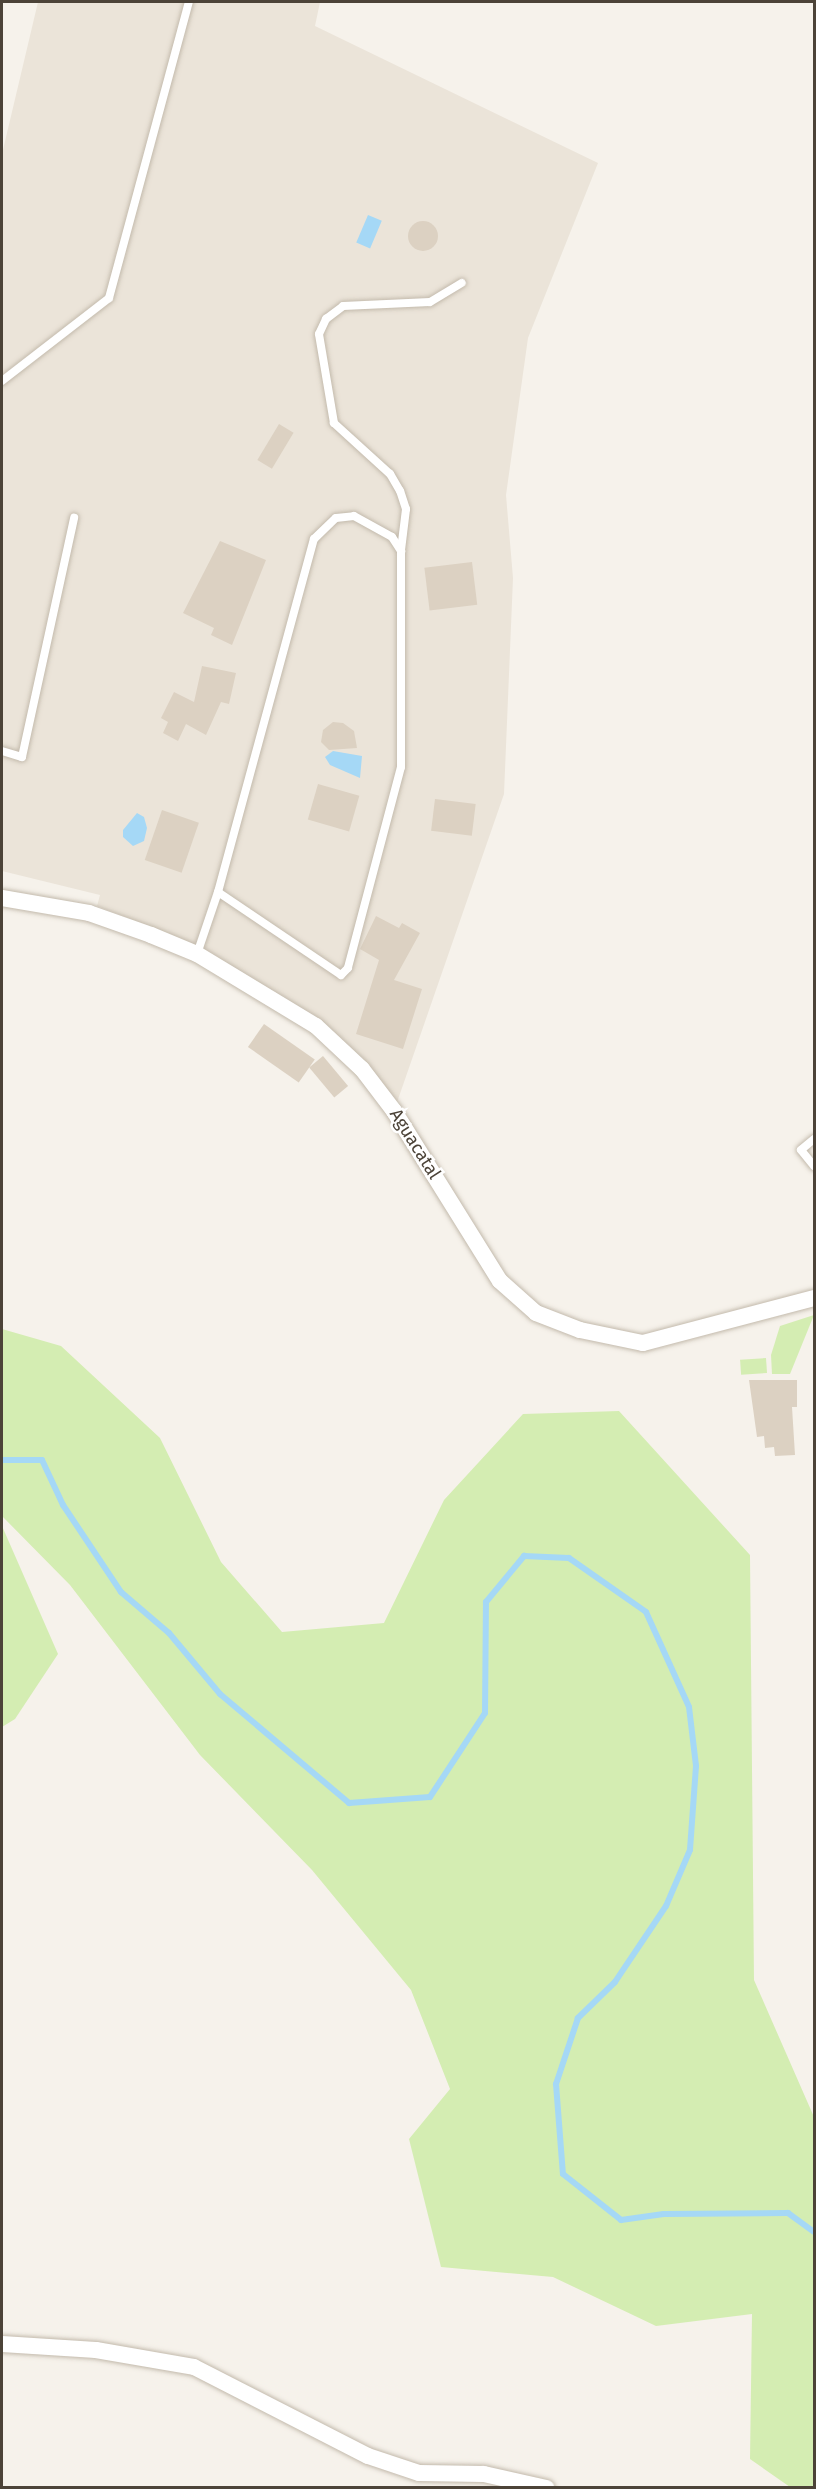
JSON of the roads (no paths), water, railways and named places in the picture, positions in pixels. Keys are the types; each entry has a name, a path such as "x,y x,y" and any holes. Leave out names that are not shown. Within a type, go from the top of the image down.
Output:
{"street":[{"name":"Aguacatal","path":"2,898 89,914 197,954 268,995 342,1047 394,1111 500,1281 536,1313 580,1330 643,1342 814,1298"},
{"path":"2,2344 96,2350 194,2367 368,2456 419,2473 484,2474 546,2487"}],"lane":[{"path":"2,381 109,298 189,2"},
{"path":"218,892 341,975 348,968 401,767 401,550 406,509 400,491 390,474 334,423 319,334 326,319 343,306 430,302 462,283"},
{"path":"197,954 218,892 314,538 336,518 354,516 392,537 401,550"},
{"path":"2,751 22,757 74,518"},
{"path":"814,1139 801,1150 814,1166"}],"water":[{"path":"368,215 382,221 370,248 356,243"},
{"path":"333,751 362,756 360,778 330,765 325,757"},
{"path":"137,813 144,817 147,828 144,841 133,846 123,837 123,830"}],"waterway":[{"path":"2,1460 42,1460 63,1505 121,1592 169,1633 220,1694 349,1803 430,1797 485,1713 486,1602 524,1556 569,1558 646,1612 689,1707 696,1766 690,1850 666,1906 615,1982 578,2018 556,2084 563,2174 621,2220 664,2214 788,2213 814,2232"}]}
